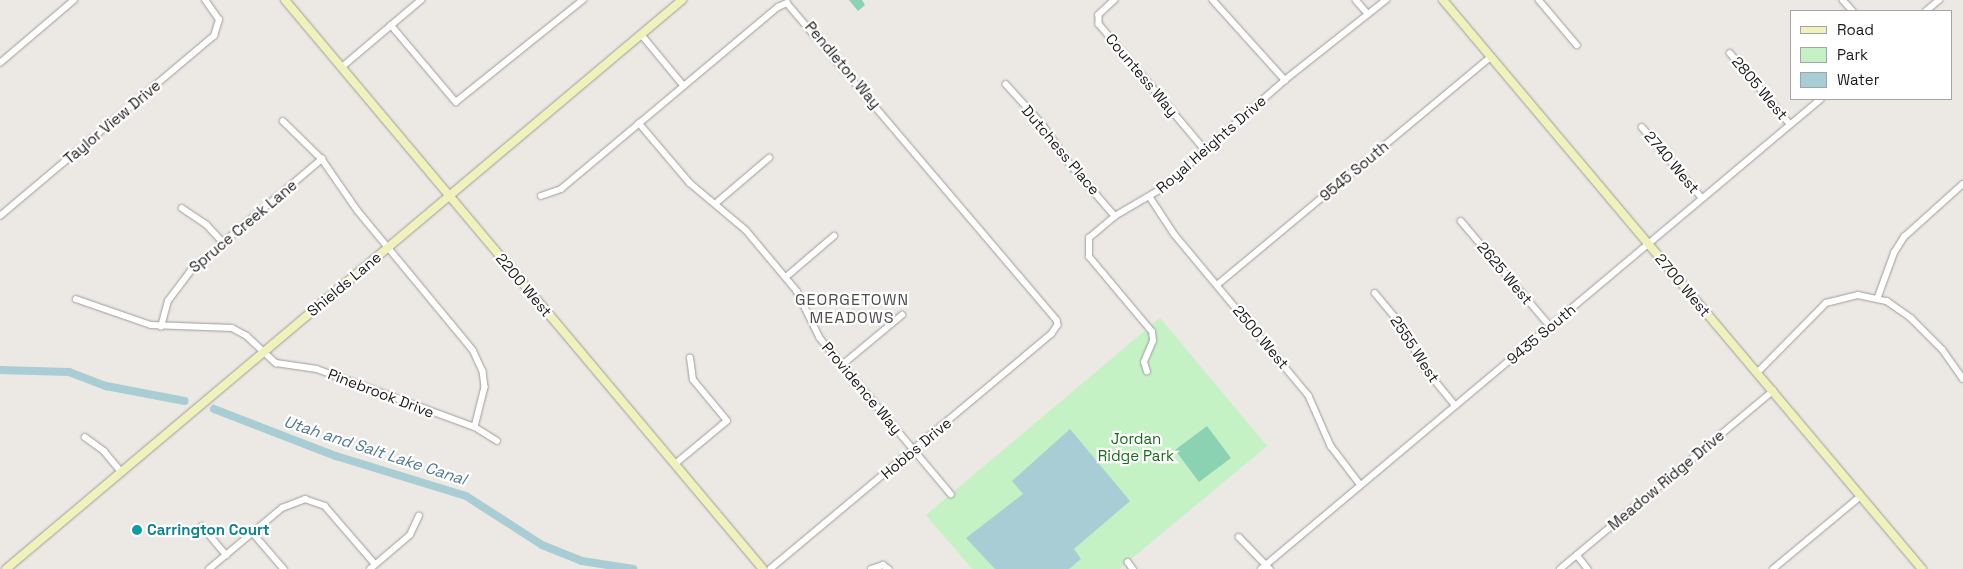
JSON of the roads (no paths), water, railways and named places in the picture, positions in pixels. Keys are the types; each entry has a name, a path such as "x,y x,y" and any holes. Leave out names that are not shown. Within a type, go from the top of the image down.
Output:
{"main road":[{"name":"2200 West","path":"285,0 763,569"},
{"name":"Shields Lane","path":"6,569 682,0"},
{"name":"2700 West","path":"1443,0 1922,569"}],"street":[{"path":"0,63 74,0"},
{"name":"Taylor View Drive","path":"0,216 214,36 219,24 218,16 205,0"},
{"path":"342,67 421,0"},
{"path":"391,25 456,102 583,0"},
{"name":"Countess Way","path":"1115,0 1099,15 1099,24 1206,151"},
{"path":"1213,0 1285,80"},
{"path":"1356,0 1368,14"},
{"name":"Royal Heights Drive","path":"1147,372 1144,362 1153,341 1152,332 1087,252 1089,238 1115,216 1150,197 1206,151 1285,80 1386,0"},
{"path":"1539,0 1577,44"},
{"path":"1843,0 1852,10"},
{"path":"1927,10 1939,0"},
{"name":"Pendleton Way","path":"541,196 561,189 778,7 787,3 792,5 1058,326"},
{"path":"641,34 684,86"},
{"name":"2805 West","path":"1730,53 1790,124"},
{"name":"9545 South","path":"1217,285 1491,57"},
{"name":"Dutchess Place","path":"1006,84 1047,129 1070,164 1115,216"},
{"name":"9435 South","path":"1266,568 1360,484 1820,100"},
{"path":"282,121 322,159 388,247 478,356 485,387 475,427"},
{"name":"Providence Way","path":"639,123 690,183 738,221 786,277 804,301 820,338 951,494"},
{"name":"2740 West","path":"1642,127 1702,198"},
{"path":"715,204 769,158"},
{"name":"Spruce Creek Lane","path":"161,327 165,309 178,284 223,242 322,159"},
{"path":"1878,297 1894,253 1904,237 1963,184"},
{"name":"2500 West","path":"1150,197 1175,235 1308,396 1331,446 1360,484"},
{"path":"182,208 206,224 223,242"},
{"name":"2625 West","path":"1460,221 1550,326"},
{"path":"786,277 834,236"},
{"name":"2555 West","path":"1375,292 1405,329 1423,366 1455,405"},
{"path":"1757,373 1826,303 1858,295 1878,297 1896,306 1934,340 1963,379"},
{"name":"Pinebrook Drive","path":"76,299 130,320 161,327 232,328 247,336 282,365 317,369 475,427 497,441"},
{"path":"842,365 902,315"},
{"name":"Hobbs Drive","path":"771,569 914,450 1058,326"},
{"path":"675,464 728,421 693,380 690,358"},
{"name":"Meadow Ridge Drive","path":"1560,569 1773,391"},
{"path":"85,437 104,451 121,471"},
{"path":"1773,569 1861,496"},
{"path":"209,569 288,504 299,500 312,500 330,511 375,564"},
{"path":"370,569 410,535 419,516"},
{"path":"202,526 226,555"},
{"path":"253,533 284,569"},
{"path":"1239,538 1266,568"},
{"path":"1577,555 1588,569"},
{"path":"1128,562 1133,569"},
{"path":"872,569 879,565 889,569"}],"water":[{"path":"1070,429 1130,501 1074,549 1081,559 1069,569 995,569 966,538 1023,494 1012,481"}],"waterway":[{"name":"Utah and Salt Lake Canal","path":"0,370 69,372 106,386 185,401"},
{"name":"Utah and Salt Lake Canal","path":"214,409 336,456 466,496 542,545 582,561 633,569"}],"place":[{"name":"Carrington Court","path":"137,530"}],"district":[{"name":"GEORGETOWN MEADOWS","path":"852,309"}],"park label":[{"name":"Jordan Ridge Park","path":"1136,446"}]}
